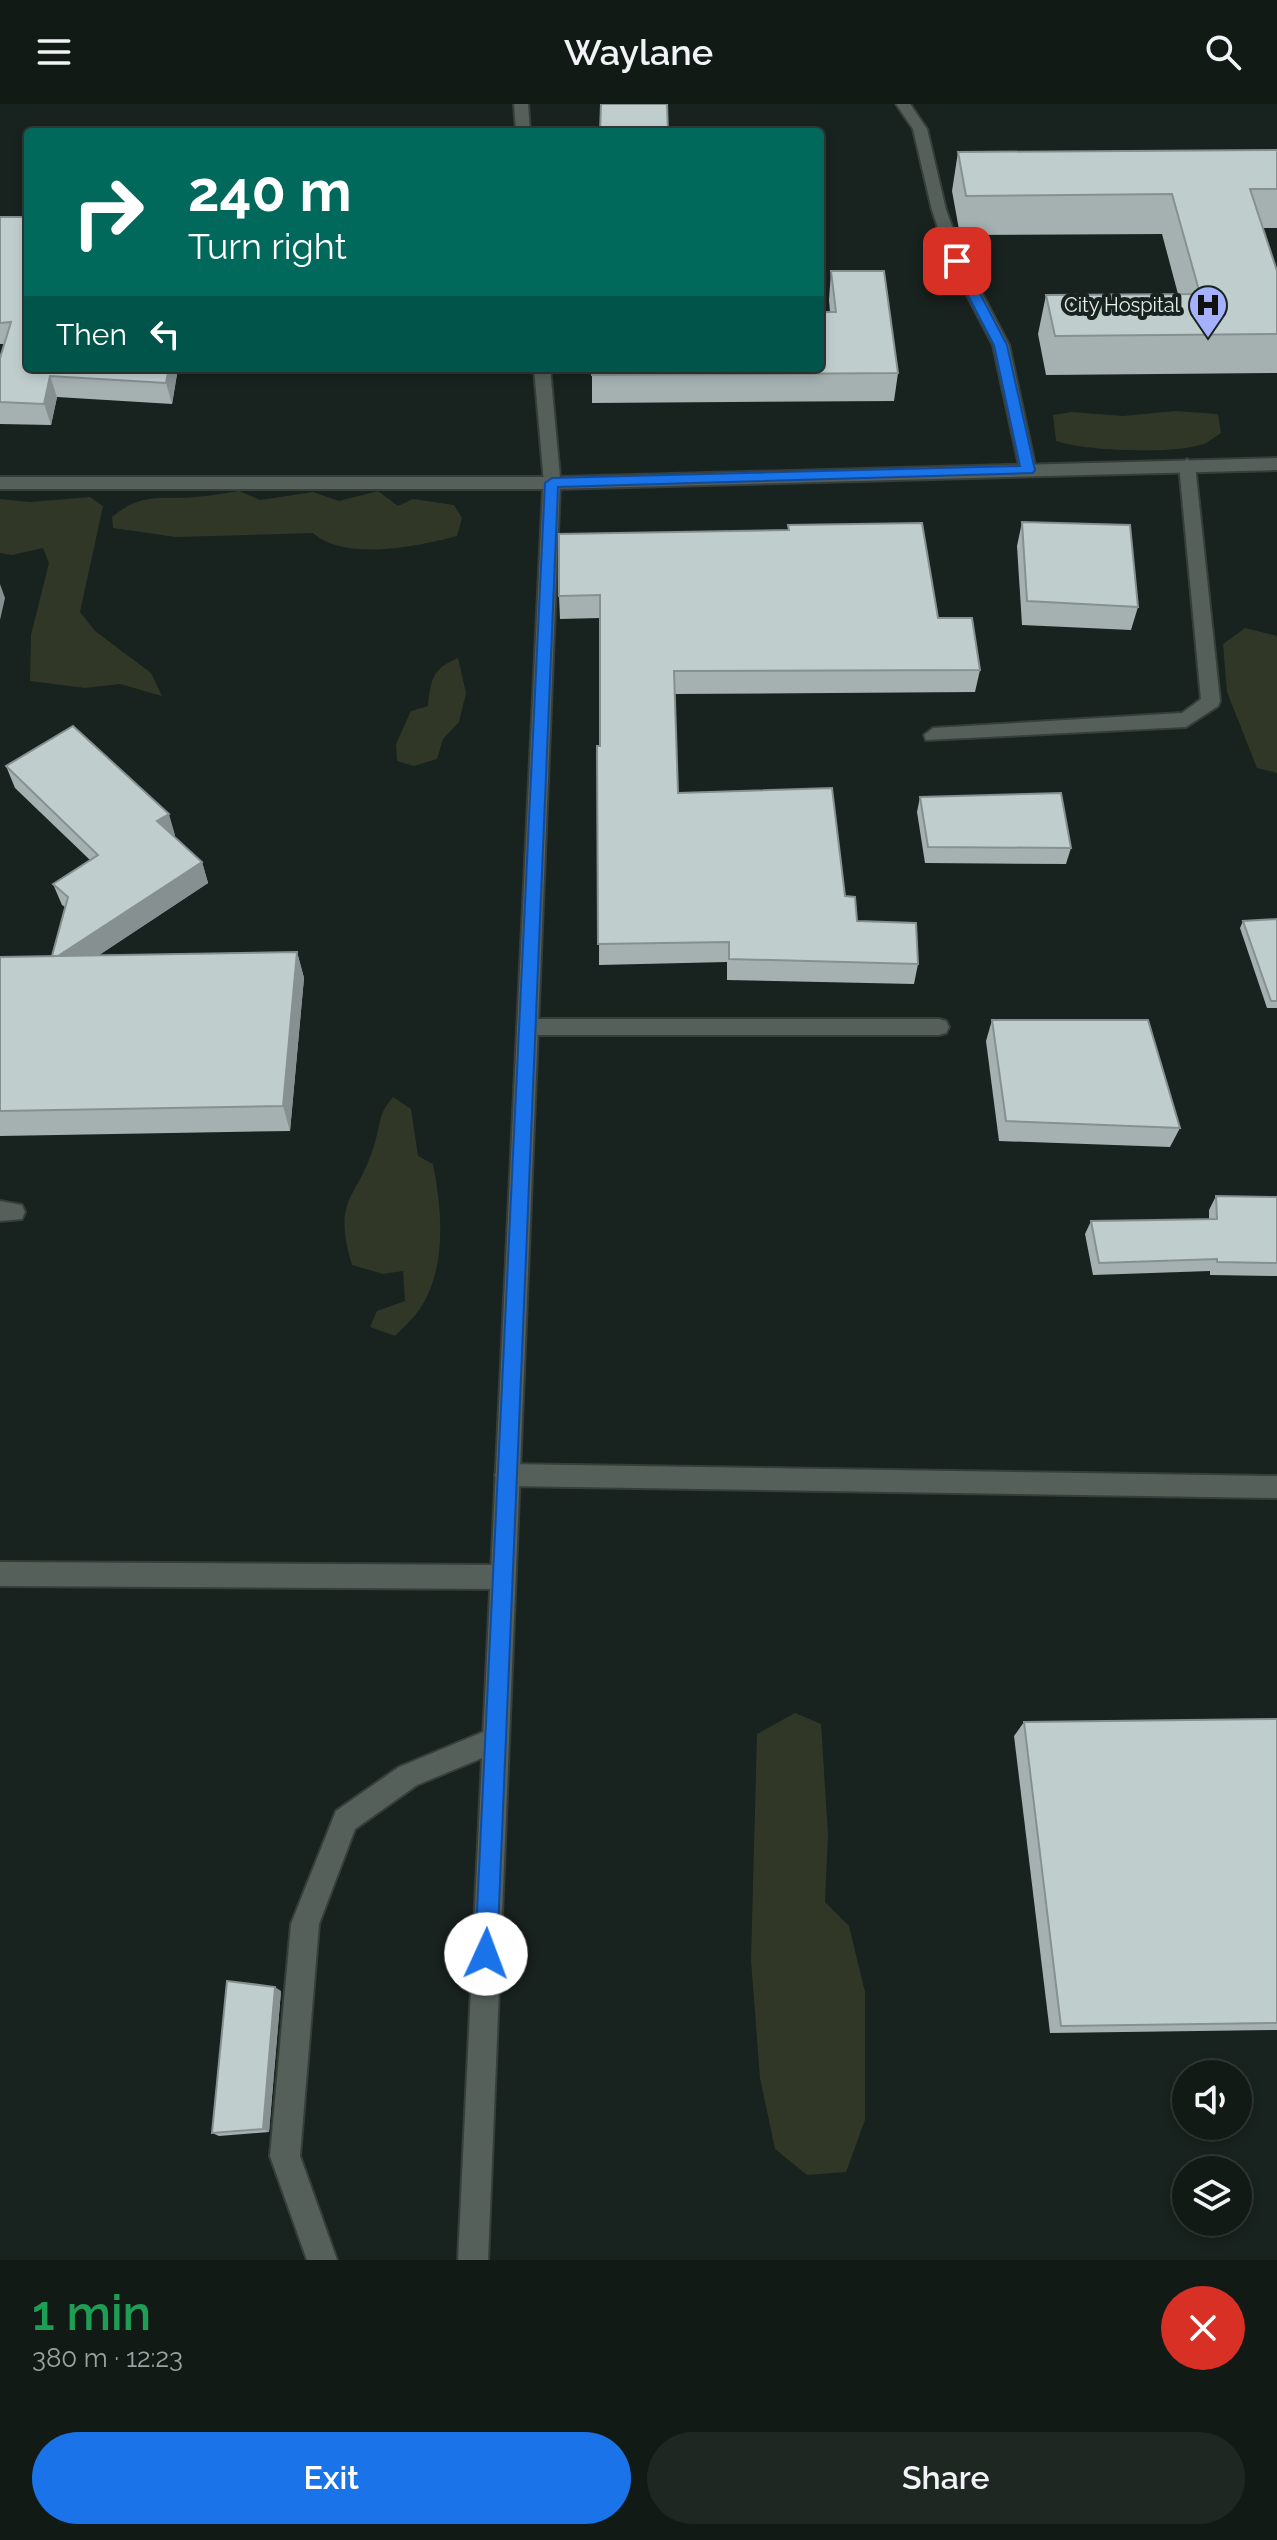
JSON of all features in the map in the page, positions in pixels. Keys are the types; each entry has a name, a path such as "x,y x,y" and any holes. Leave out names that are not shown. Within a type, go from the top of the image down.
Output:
{"street":[{"path":"521,104 523,128"},
{"path":"903,104 920,129 939,210 957,261 1001,345 1028,470"},
{"path":"473,2260 552,483 542,372"},
{"path":"0,483 552,483 1277,464"},
{"path":"933,735 1186,720 1211,701 1187,465"},
{"path":"527,1027 939,1027"},
{"path":"507,1475 1277,1487"},
{"path":"0,1574 502,1577"},
{"path":"322,2260 285,2156 305,1924 345,1820 408,1776 495,1740"}],"green space":[{"path":"1175,411 1218,414 1221,433 1206,443 1175,449 1131,450 1056,441 1053,415 1071,412 1123,416"},
{"path":"239,491 260,500 313,492 339,501 378,491 398,506 413,499 454,505 462,518 457,536 383,549 344,547 327,542 313,533 176,537 113,528 112,517 142,500 201,497"},
{"path":"90,497 103,506 80,612 95,631 151,673 162,696 120,684 85,688 30,681 31,635 49,563 43,548 12,555 0,553 0,499 30,502"},
{"path":"1245,628 1277,636 1277,773 1257,768 1227,692 1223,644"},
{"path":"458,658 466,693 459,722 443,739 437,759 414,766 397,761 396,744 411,711 428,706 434,676 443,666"},
{"path":"393,1097 411,1109 418,1156 433,1164 440,1219 439,1256 429,1291 418,1311 395,1336 370,1327 377,1311 405,1301 403,1271 383,1274 352,1265 344,1224 350,1199 369,1161 382,1114"},
{"path":"795,1713 821,1724 828,1835 825,1902 849,1926 865,1992 865,2120 846,2172 807,2175 775,2149 760,2078 751,1960 757,1734"}],"building":[{"path":"601,104 667,104 668,128 600,128"},
{"path":"1277,150 1277,189 1250,189 1277,271 1277,334 1055,336 1046,295 1200,294 1172,194 966,196 958,152"},
{"path":"0,217 24,217 24,372 168,372 166,383 50,376 44,404 0,402 0,358 11,322 0,323"},
{"path":"831,271 884,271 898,373 592,375 592,372 824,372 824,312 836,312"},
{"path":"1022,522 1130,525 1138,607 1027,601"},
{"path":"922,523 938,618 972,618 980,670 674,671 678,793 832,788 845,896 855,897 857,921 916,923 918,964 729,959 729,942 598,944 600,595 559,596 559,534 789,530 788,525"},
{"path":"73,726 169,814 157,821 202,862 58,956 52,956 68,897 53,884 98,855 6,766"},
{"path":"1061,793 1071,848 928,847 920,797"},
{"path":"1277,919 1277,1001 1271,1001 1243,921"},
{"path":"297,952 283,1106 0,1111 0,957"},
{"path":"992,1020 1148,1020 1180,1128 1006,1121"},
{"path":"1216,1196 1277,1197 1277,1263 1217,1262 1217,1259 1099,1263 1091,1221 1217,1219"},
{"path":"1277,1719 1277,2023 1061,2026 1024,1722"},
{"path":"227,1981 275,1987 263,2129 212,2133"}],"place":[{"name":"City Hospital","path":"1208,339"}],"route":[{"path":"486,1954 552,483 1028,470 1001,345 957,261"}]}
